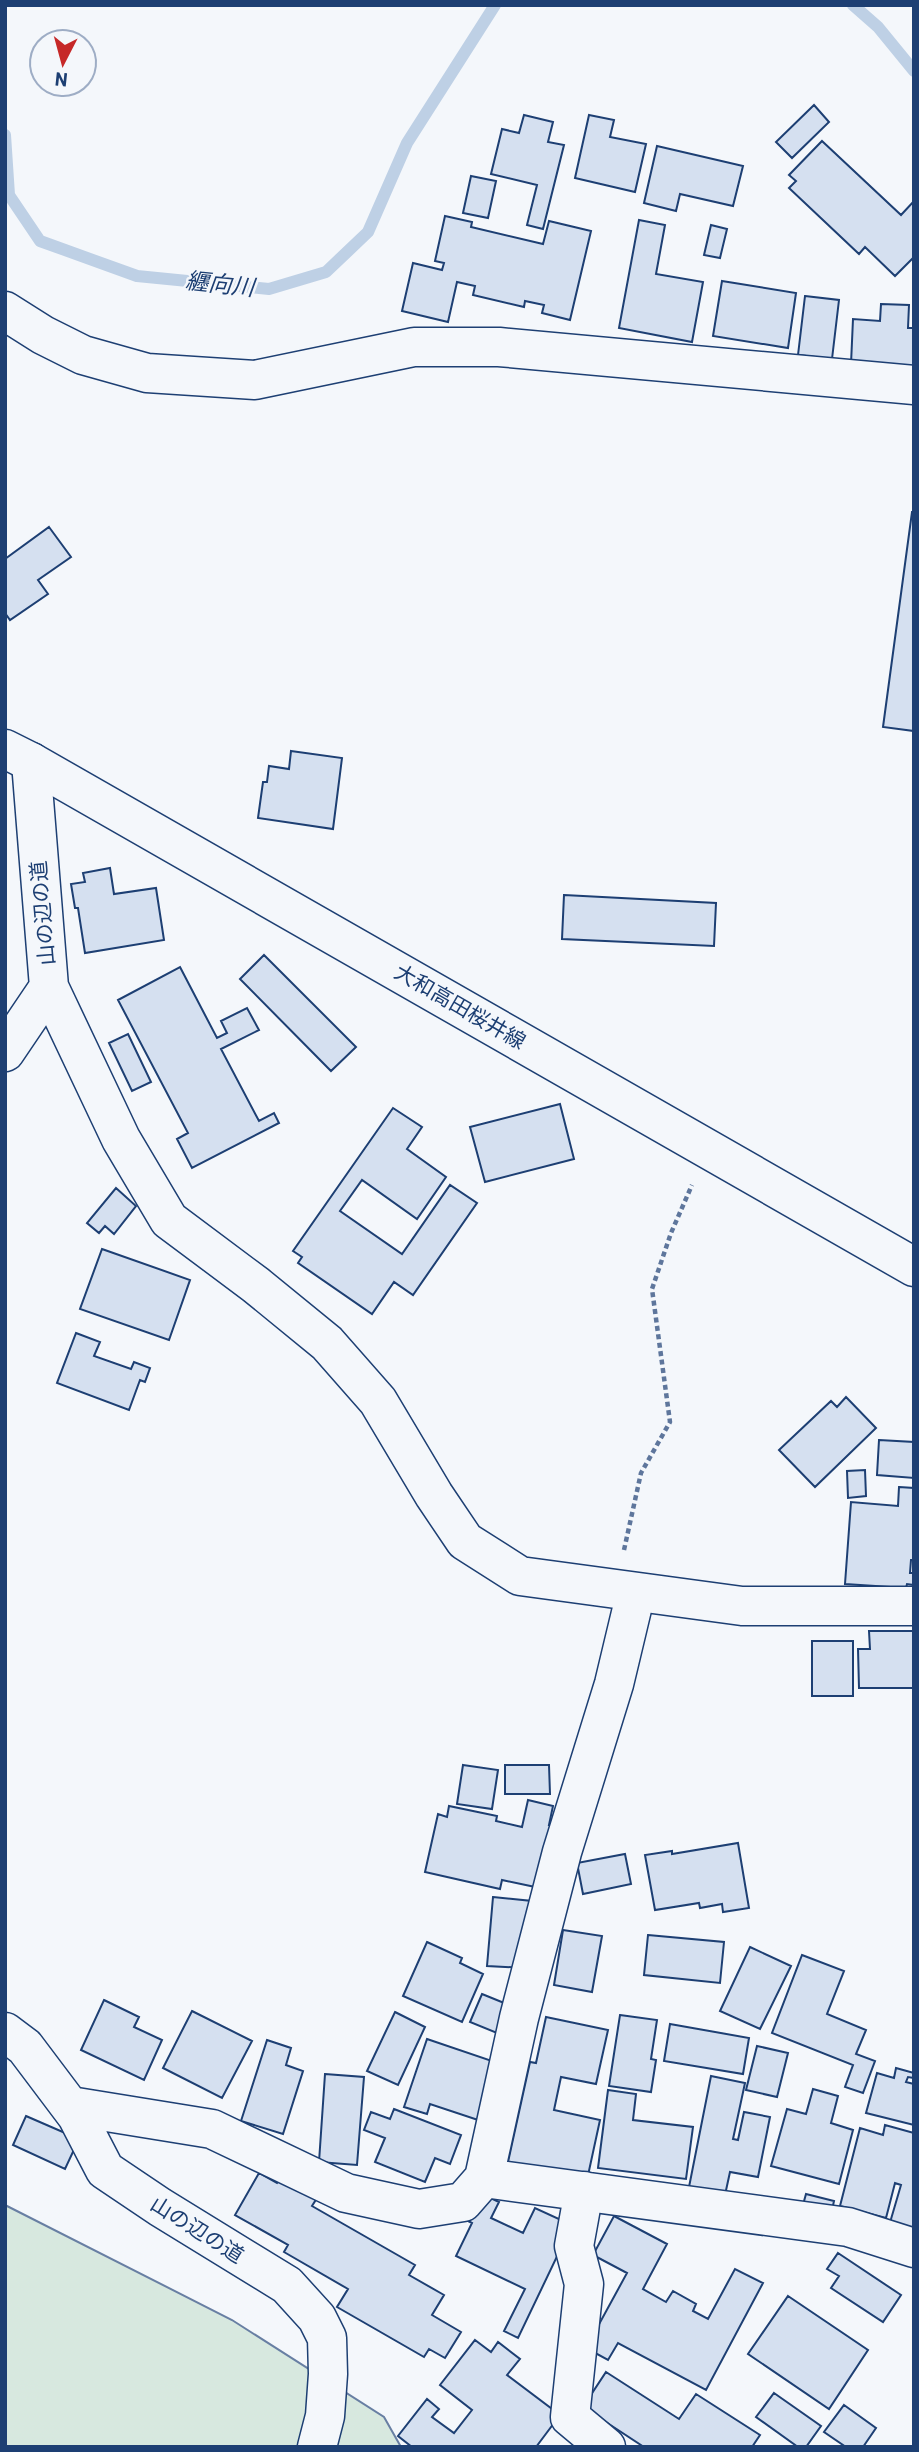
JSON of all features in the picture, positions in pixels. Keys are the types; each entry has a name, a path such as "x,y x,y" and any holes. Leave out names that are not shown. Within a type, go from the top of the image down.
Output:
{"street":[{"path":"5,311 43,335 83,355 148,373 255,380 414,347 499,348 914,385"},
{"name":"山の辺の道","path":"5,1052 49,988 18,755"},
{"name":"大和高田桜井線","path":"18,755 914,1267"},
{"path":"49,988 121,1139 169,1220 256,1285 327,1343 378,1401 465,1541 520,1576 742,1606 914,1606"},
{"path":"70,2106 212,2129 346,2193 419,2209 463,2202 484,2178 519,2018 559,1865 614,1684 626,1590"},
{"name":"山の辺の道","path":"5,2032 25,2047 70,2106 105,2170 286,2285 317,2318 327,2338 328,2374 325,2416 317,2447"},
{"path":"484,2178 848,2227 914,2248"},
{"path":"584,2191 574,2246 584,2284 570,2417 606,2447"}],"path":[{"path":"626,1590 641,1473 670,1422 652,1289 671,1233 708,1149"}],"shaded area":[{"path":"5,2205 232,2320 384,2417 401,2447 5,2447"}],"building":[{"path":"814,105 829,122 792,158 776,142"},
{"path":"524,115 553,122 548,142 564,145 543,229 527,225 537,185 491,174 502,129 519,133"},
{"path":"589,115 614,120 610,137 646,144 635,192 575,178"},
{"path":"822,141 901,215 914,201 914,257 895,276 865,247 859,254 789,188 796,181 789,175"},
{"path":"657,146 743,166 733,206 680,194 676,211 644,203"},
{"path":"471,176 496,181 488,218 463,213"},
{"path":"445,216 472,222 471,227 543,244 549,221 591,231 570,320 542,313 544,305 525,301 524,307 473,295 475,286 457,282 448,322 402,311 413,263 442,270 444,263 435,261"},
{"path":"639,220 665,225 656,274 703,282 692,342 619,328"},
{"path":"711,225 727,229 720,258 704,255"},
{"path":"722,281 796,293 788,348 713,336"},
{"path":"805,296 839,300 832,359 798,355"},
{"path":"881,304 909,305 908,328 914,328 914,367 851,364 853,319 880,321"},
{"path":"914,512 914,731 883,727"},
{"path":"49,527 71,557 38,580 48,594 10,620 5,613 5,559"},
{"path":"291,751 342,758 333,829 258,818 263,782 267,782 269,766 289,769"},
{"path":"110,868 114,894 156,888 164,940 85,953 71,884 85,882 83,873"},
{"path":"564,895 716,903 714,946 562,939"},
{"path":"264,955 356,1047 331,1071 240,979"},
{"path":"180,967 217,1038 227,1033 221,1021 247,1008 259,1030 221,1049 259,1121 274,1113 279,1123 192,1168 177,1139 188,1133 118,1000"},
{"path":"128,1034 151,1082 132,1091 109,1043"},
{"path":"560,1104 574,1159 485,1182 470,1127"},
{"path":"393,1108 422,1127 407,1149 446,1177 417,1219 362,1180 340,1211 402,1254 450,1185 477,1203 413,1295 394,1282 372,1314 298,1263 302,1257 293,1251"},
{"path":"116,1188 136,1206 114,1234 105,1226 99,1233 87,1223"},
{"path":"102,1249 190,1280 169,1340 80,1309"},
{"path":"76,1333 100,1342 94,1356 131,1369 134,1362 150,1368 145,1382 140,1380 129,1410 57,1383"},
{"path":"846,1397 876,1428 815,1487 779,1450 831,1401 837,1407"},
{"path":"879,1440 914,1442 914,1478 877,1475"},
{"path":"865,1470 866,1496 848,1498 847,1471"},
{"path":"899,1487 914,1488 914,1560 911,1560 910,1573 914,1573 914,1585 907,1584 906,1588 845,1584 851,1502 898,1506"},
{"path":"869,1631 914,1631 914,1688 859,1688 858,1649 870,1649"},
{"path":"812,1641 853,1641 853,1696 812,1696"},
{"path":"463,1765 498,1770 492,1809 457,1804"},
{"path":"505,1765 549,1765 550,1794 505,1794"},
{"path":"528,1800 553,1806 549,1825 554,1825 540,1888 502,1880 500,1889 425,1872 438,1814 447,1817 449,1806 497,1816 496,1821 522,1827"},
{"path":"738,1843 749,1908 723,1912 722,1904 700,1908 699,1903 655,1910 645,1855 672,1851 672,1854"},
{"path":"625,1854 631,1884 583,1894 577,1863"},
{"path":"493,1897 532,1901 526,1968 487,1966"},
{"path":"563,1930 602,1936 592,1992 554,1985"},
{"path":"648,1935 724,1942 720,1983 644,1975"},
{"path":"427,1942 462,1958 460,1963 483,1974 462,2022 403,1996"},
{"path":"750,1947 791,1966 760,2029 720,2011"},
{"path":"802,1955 844,1971 827,2014 866,2030 856,2054 875,2061 863,2093 845,2087 853,2065 772,2033"},
{"path":"482,1994 519,2009 507,2037 470,2022"},
{"path":"104,2000 139,2017 134,2027 162,2040 144,2080 81,2050"},
{"path":"192,2011 252,2041 222,2098 163,2068"},
{"path":"395,2012 425,2027 398,2085 367,2071"},
{"path":"620,2015 657,2020 651,2059 656,2060 651,2092 609,2086"},
{"path":"546,2017 608,2030 596,2084 561,2077 554,2110 600,2120 587,2180 508,2162 530,2062 536,2063"},
{"path":"670,2024 749,2038 743,2074 664,2061"},
{"path":"427,2039 498,2063 478,2120 430,2104 427,2114 404,2107"},
{"path":"267,2040 291,2048 286,2065 303,2071 283,2134 241,2121"},
{"path":"757,2046 788,2053 777,2097 746,2090"},
{"path":"896,2068 914,2073 914,2078 908,2077 906,2082 914,2084 914,2125 866,2113 877,2073 894,2078"},
{"path":"325,2074 364,2077 357,2165 319,2162"},
{"path":"711,2076 745,2083 733,2139 738,2140 744,2112 770,2117 758,2177 730,2172 725,2195 689,2187"},
{"path":"813,2089 838,2096 831,2123 853,2130 839,2184 771,2166 787,2109 806,2114"},
{"path":"608,2090 636,2094 633,2120 693,2127 686,2179 598,2168"},
{"path":"394,2109 461,2135 450,2164 435,2158 425,2182 375,2162 385,2138 364,2130 371,2112 390,2119"},
{"path":"26,2116 79,2139 65,2169 13,2145"},
{"path":"885,2125 914,2133 914,2240 889,2226 901,2185 895,2183 886,2218 840,2206 860,2128 883,2135"},
{"path":"259,2173 277,2183 281,2178 317,2198 312,2206 415,2265 409,2275 444,2295 432,2315 461,2332 445,2358 429,2349 424,2357 337,2307 348,2289 284,2252 288,2245 235,2215"},
{"path":"480,2193 499,2202 491,2218 523,2233 535,2208 572,2225 518,2338 504,2331 525,2289 456,2256 472,2223 468,2221"},
{"path":"806,2194 834,2201 830,2219 801,2212"},
{"path":"614,2216 667,2244 643,2289 666,2302 673,2291 696,2304 693,2311 708,2319 735,2269 763,2283 706,2390 618,2343 608,2360 586,2348 627,2273 593,2255"},
{"path":"838,2253 901,2295 883,2322 831,2288 839,2276 827,2269"},
{"path":"788,2296 868,2350 829,2409 748,2354"},
{"path":"475,2340 491,2352 498,2342 520,2359 507,2375 560,2415 536,2447 412,2447 398,2436 427,2399 439,2409 432,2417 454,2433 472,2410 440,2385"},
{"path":"606,2372 679,2419 696,2394 760,2435 752,2447 644,2447 583,2407"},
{"path":"774,2393 821,2426 806,2447 798,2447 756,2417"},
{"path":"844,2405 876,2428 863,2447 846,2447 824,2432"}],"waterway":[{"name":"纒向川","path":"5,135 9,195 40,241 137,276 269,289 326,272 368,232 407,143 495,5"},
{"name":"纒向川","path":"853,5 878,27 914,71"}]}
